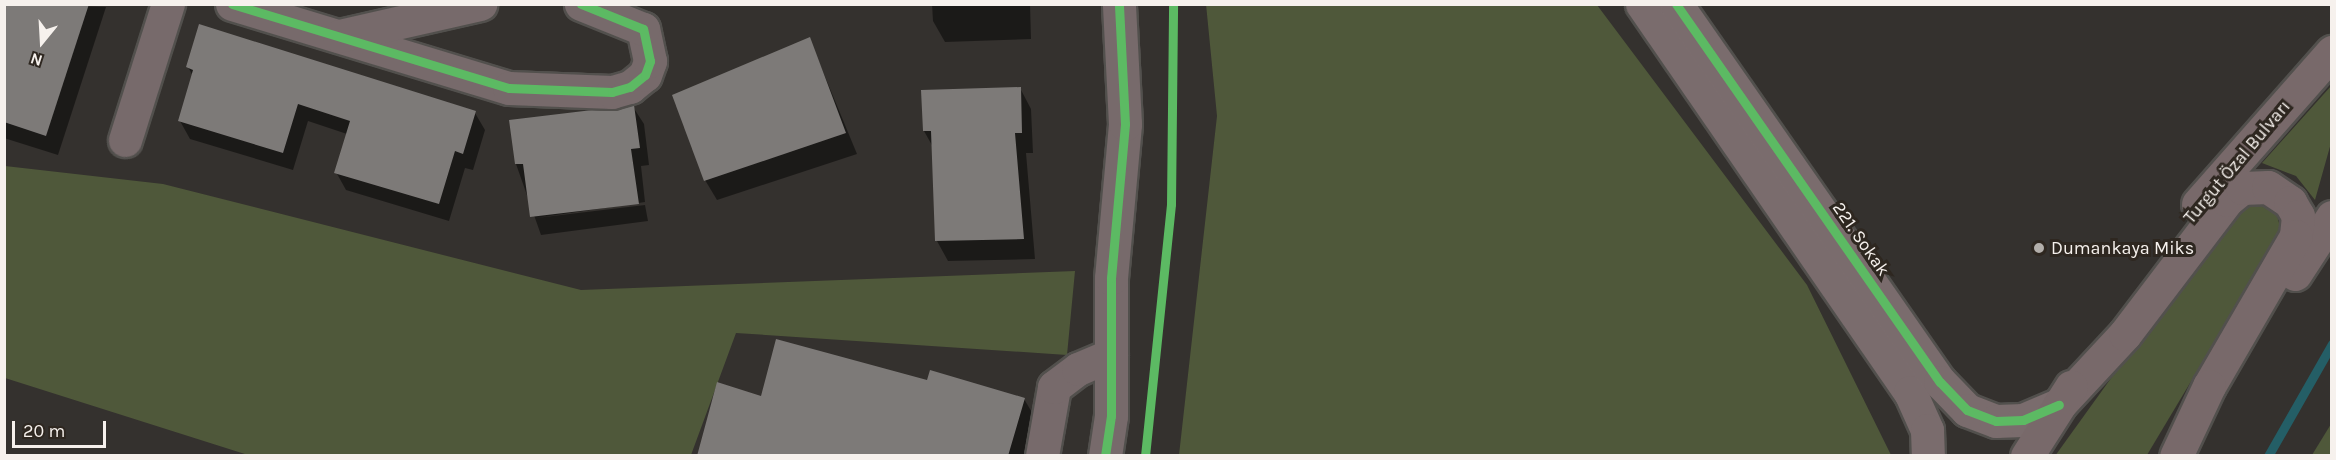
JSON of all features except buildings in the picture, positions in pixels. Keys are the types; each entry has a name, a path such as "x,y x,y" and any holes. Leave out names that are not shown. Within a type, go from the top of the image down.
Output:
{"main road":[{"name":"Turgut Özal Bulvarı","path":"2026,456 2195,208 2331,52"},
{"path":"2059,405 2125,334 2227,200 2242,188 2268,187 2290,202 2298,216 2296,236 2209,386 2178,456"},
{"path":"2178,456 2331,217"}],"street":[{"path":"125,140 168,4"},
{"path":"232,4 509,88 612,92 630,87 645,75 650,61 643,29 581,4"},
{"path":"337,36 480,4"},
{"path":"1106,456 1111,355 1111,278 1125,124 1119,4"},
{"path":"1642,4 1910,392 1927,430 1928,456"},
{"name":"221. Sokak","path":"1676,4 1940,382 1968,410 1996,421 2023,420 2059,405"},
{"path":"1042,456 1054,387 1078,369 1111,355"}],"green space":[{"path":"1206,4 1597,5 1807,285 1891,455 1179,455 1217,116"},
{"path":"2331,86 2331,143 2315,200 2296,176 2262,163"},
{"path":"5,166 163,184 581,290 1075,271 1067,355 736,333 691,455 248,455 5,378"},
{"path":"2240,199 2274,203 2281,231 2147,455 2055,456"},
{"path":"2331,424 2331,455 2312,455"}],"waterway":[{"path":"2268,456 2332,344"}],"cycle path":[{"path":"232,4 509,88 612,92 630,87 645,75 650,61 643,29 581,4"},
{"path":"1105,456 1111,416 1111,278 1125,124 1119,4"},
{"path":"1145,456 1171,204 1173,4"},
{"path":"1676,4 1940,382 1967,410 1996,421 2023,420 2059,405"}],"place":[{"name":"Dumankaya Miks","path":"2039,248"}]}
